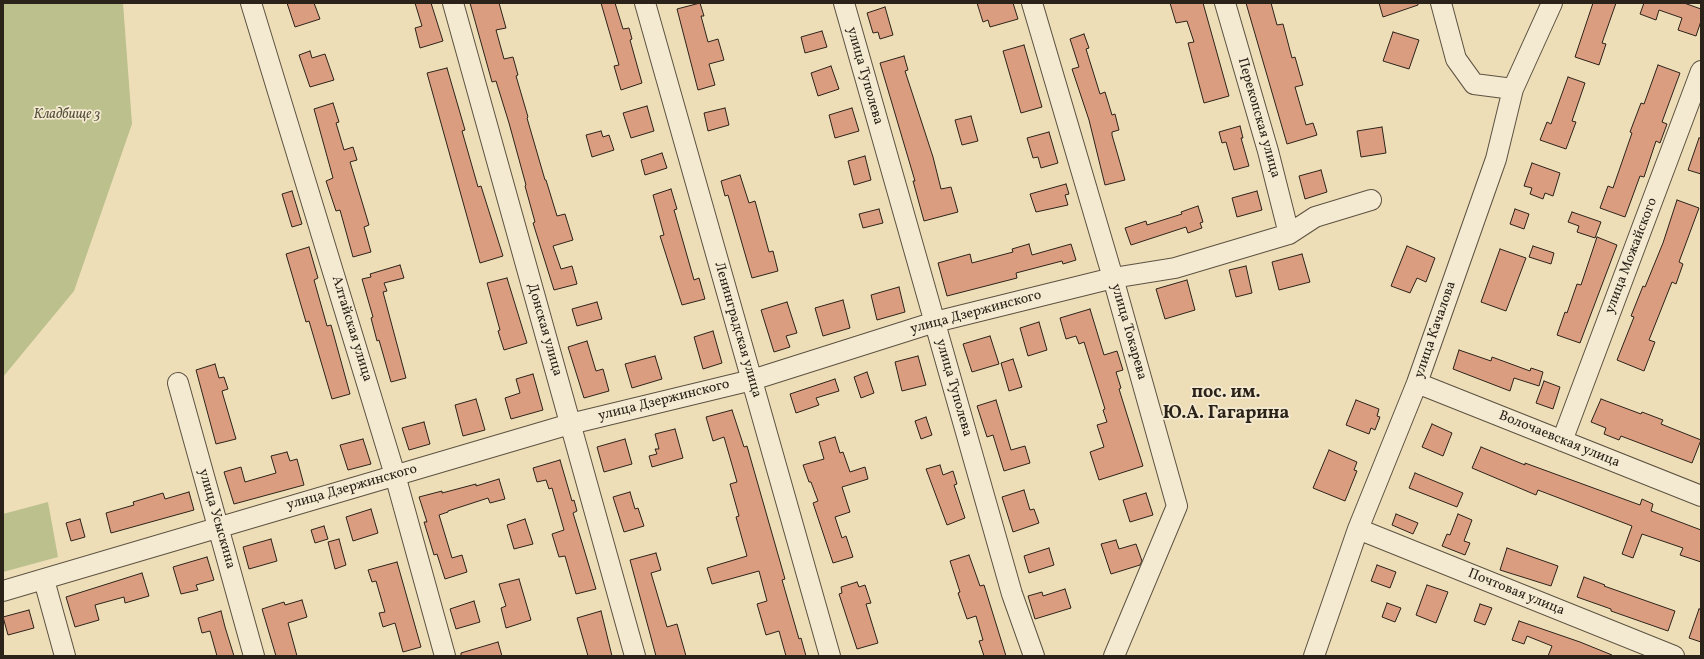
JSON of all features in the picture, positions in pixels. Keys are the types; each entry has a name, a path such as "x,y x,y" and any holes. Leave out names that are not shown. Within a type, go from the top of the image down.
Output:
{"street":[{"name":"Алтайская улица","path":"251,3 395,475 445,656"},
{"name":"Донская улица","path":"453,3 635,656"},
{"name":"Ленинградская улица","path":"645,3 830,656"},
{"name":"улица Туполева","path":"844,3 1012,594 1034,656"},
{"name":"улица Токарева","path":"1032,3 1113,278 1177,506 1114,656"},
{"name":"Перекопская улица","path":"1225,3 1268,151 1289,234"},
{"path":"1441,3 1456,59 1474,84 1513,89"},
{"name":"улица Качалова","path":"1314,656 1358,529 1417,384 1496,159 1513,89 1552,3"},
{"name":"улица Можайского","path":"1562,441 1701,71"},
{"name":"улица Дзержинского","path":"3,591 570,424 752,380 935,322 1113,278 1175,268 1289,234 1315,217 1370,200"},
{"name":"улица Усыскина","path":"178,383 254,656"},
{"name":"Волочаевская улица","path":"1417,384 1700,493"},
{"name":"Почтовая улица","path":"1358,529 1674,656"},
{"path":"44,580 65,656"}],"green space":[{"name":"Кладбище 3","path":"3,3 123,3 132,124 74,291 3,377"},
{"path":"48,502 58,557 3,572 3,514"}],"building":[{"path":"287,3 314,3 320,19 295,27"},
{"path":"415,3 431,3 443,41 420,48 415,28 422,26"},
{"path":"470,3 499,3 506,28 496,30 504,59 513,57 518,75 516,76 545,180 557,216 565,214 573,240 553,246 561,269 572,266 577,284 554,290 533,223 535,222 509,123 496,81 492,82"},
{"path":"601,3 615,3 623,29 629,28 632,39 630,40 642,83 621,90 614,66 619,65"},
{"path":"700,3 704,16 701,16 708,42 718,39 724,60 709,64 715,85 698,90 677,9"},
{"path":"977,3 1013,3 1018,19 990,27 988,20 983,22"},
{"path":"1170,3 1203,3 1229,96 1204,103 1188,43 1194,42 1187,21 1176,23"},
{"path":"1246,3 1271,3 1277,25 1283,24 1292,58 1295,57 1303,85 1295,87 1306,125 1313,123 1317,135 1287,144"},
{"path":"1379,3 1418,3 1418,5 1383,17"},
{"path":"1593,3 1616,3 1602,43 1606,44 1599,65 1575,57"},
{"path":"1644,3 1684,3 1701,9 1701,21 1696,36 1678,30 1682,18 1659,10 1656,20 1640,14"},
{"path":"885,7 893,35 880,39 878,32 873,33 867,13"},
{"path":"822,31 827,47 805,53 801,37"},
{"path":"1393,32 1419,40 1409,69 1383,61"},
{"path":"1084,34 1089,48 1086,49 1100,94 1105,92 1112,115 1115,114 1119,130 1112,132 1112,135 1125,180 1105,185 1089,120 1072,69 1079,67 1070,39"},
{"path":"1024,45 1042,107 1021,113 1003,51"},
{"path":"310,51 312,58 325,54 334,80 310,87 299,55"},
{"path":"904,56 908,70 905,71 933,157 941,189 951,187 958,212 924,221 913,181 915,181 880,63"},
{"path":"1658,65 1680,73 1662,122 1667,124 1660,143 1656,141 1644,177 1640,176 1625,217 1600,208 1608,186 1613,188 1632,133 1630,132 1641,103 1644,104"},
{"path":"831,66 839,89 818,96 811,73"},
{"path":"447,68 465,130 462,131 478,187 481,186 503,256 480,263 427,73"},
{"path":"1568,77 1585,83 1572,121 1576,122 1566,149 1540,140 1547,122 1551,124"},
{"path":"333,103 339,122 336,123 344,150 353,147 357,160 350,162 369,225 364,227 371,252 353,257 340,210 336,211 326,181 333,178 314,109"},
{"path":"647,106 654,131 631,138 623,113"},
{"path":"725,108 729,125 708,131 704,113"},
{"path":"852,108 859,131 835,138 829,115"},
{"path":"971,116 978,141 962,145 955,120"},
{"path":"1240,126 1243,138 1241,138 1249,166 1234,170 1226,142 1222,143 1219,132"},
{"path":"1382,127 1386,153 1361,157 1357,131"},
{"path":"601,131 603,137 609,135 614,150 592,157 586,135"},
{"path":"1049,132 1058,163 1041,168 1038,157 1033,158 1027,138"},
{"path":"1699,138 1701,138 1701,174 1688,170"},
{"path":"662,153 667,168 645,175 641,160"},
{"path":"865,156 871,180 854,185 848,161"},
{"path":"1532,163 1560,173 1553,196 1545,193 1543,199 1530,194 1532,188 1524,186"},
{"path":"1321,170 1327,192 1305,199 1299,176"},
{"path":"740,175 749,203 755,201 769,252 773,251 778,271 752,278 728,195 725,196 721,181"},
{"path":"1066,184 1069,194 1065,195 1068,205 1036,212 1030,194"},
{"path":"671,189 677,209 674,210 694,280 699,278 705,299 682,305 660,236 664,235 653,195"},
{"path":"292,191 302,224 292,227 282,194"},
{"path":"1257,191 1262,210 1237,217 1232,198"},
{"path":"1677,200 1699,208 1679,262 1683,264 1676,284 1672,282 1649,340 1655,342 1644,371 1617,360 1634,317 1631,316 1663,243"},
{"path":"1198,206 1203,222 1200,223 1202,228 1188,233 1186,227 1131,245 1125,228 1146,221 1147,225 1182,214 1181,212"},
{"path":"879,209 883,223 863,228 859,214"},
{"path":"1515,209 1529,214 1524,229 1510,224"},
{"path":"1572,212 1601,222 1595,238 1577,232 1579,226 1568,222"},
{"path":"1597,237 1617,245 1580,343 1557,335 1565,312 1567,313 1577,284 1581,285"},
{"path":"1029,244 1032,255 1071,244 1076,260 1063,264 1062,261 1016,273 1017,278 947,296 938,263 970,254 972,263 1013,252 1012,249"},
{"path":"1407,246 1435,258 1426,282 1417,278 1410,293 1391,286"},
{"path":"1533,246 1554,253 1551,264 1529,257"},
{"path":"309,247 318,278 314,280 327,326 331,325 350,394 332,399 309,321 306,322 286,254"},
{"path":"1500,249 1526,258 1506,311 1481,302"},
{"path":"1302,254 1310,282 1279,290 1272,262"},
{"path":"400,265 404,278 384,283 387,291 383,292 406,378 391,382 379,340 377,341 371,318 373,317 362,279 371,277 370,274"},
{"path":"1246,266 1252,293 1236,297 1229,270"},
{"path":"507,278 527,343 504,350 487,283"},
{"path":"1187,280 1195,310 1165,319 1156,289"},
{"path":"899,287 905,312 877,320 871,295"},
{"path":"843,300 850,328 823,336 815,308"},
{"path":"597,302 602,319 577,326 572,309"},
{"path":"787,302 797,333 786,336 790,347 774,352 761,310"},
{"path":"1090,309 1104,355 1117,351 1123,370 1116,372 1121,388 1119,389 1143,466 1099,480 1090,452 1104,447 1097,425 1107,422 1103,410 1105,409 1084,342 1079,344 1076,336 1066,339 1060,318"},
{"path":"1039,322 1047,350 1028,356 1020,328"},
{"path":"713,331 722,363 703,369 694,337"},
{"path":"990,336 999,364 972,372 963,344"},
{"path":"587,341 596,371 603,369 609,391 584,398 568,347"},
{"path":"1459,350 1491,361 1492,357 1530,371 1531,368 1543,372 1539,386 1514,378 1510,391 1453,369"},
{"path":"655,356 662,379 632,388 625,364"},
{"path":"918,356 926,385 902,391 895,362"},
{"path":"1013,359 1022,387 1009,391 1001,363"},
{"path":"215,364 219,378 224,377 228,389 222,391 236,439 216,444 196,370"},
{"path":"867,372 874,393 861,398 854,377"},
{"path":"533,374 543,410 511,419 505,398 520,393 516,379"},
{"path":"835,379 839,391 816,398 819,405 796,413 790,394"},
{"path":"1544,381 1560,387 1553,409 1536,403"},
{"path":"476,399 485,430 463,436 455,405"},
{"path":"1601,399 1641,414 1642,412 1663,420 1661,424 1701,440 1692,463 1621,436 1619,440 1604,434 1606,428 1591,422"},
{"path":"996,400 1011,450 1025,446 1030,463 1004,471 993,435 987,437 977,406"},
{"path":"1356,400 1379,409 1377,416 1380,417 1375,430 1371,428 1369,434 1346,425"},
{"path":"732,410 744,447 747,446 785,579 782,580 799,639 801,638 806,656 786,656 779,631 766,635 757,604 767,601 759,571 712,584 707,568 747,556 736,517 739,516 730,484 737,482 724,437 713,441 706,417"},
{"path":"926,417 932,435 921,439 915,421"},
{"path":"424,422 430,444 409,450 402,428"},
{"path":"1432,424 1452,433 1443,456 1422,447"},
{"path":"675,429 683,458 652,467 649,456 657,454 655,449 659,449 655,434"},
{"path":"835,437 840,453 843,452 850,472 865,467 868,479 842,487 850,512 835,517 842,538 846,536 853,557 833,563 813,503 818,501 803,465 824,459 819,442"},
{"path":"363,439 371,464 348,470 340,445"},
{"path":"625,439 632,464 604,472 597,447"},
{"path":"1481,447 1525,465 1525,463 1640,505 1642,499 1653,504 1651,511 1701,530 1701,562 1680,555 1683,548 1642,534 1633,558 1622,554 1632,526 1538,490 1536,495 1472,468"},
{"path":"1329,450 1357,462 1354,470 1357,471 1345,501 1313,488"},
{"path":"287,452 290,461 297,459 304,485 234,504 224,472 241,467 245,482 276,473 271,456"},
{"path":"560,460 572,501 574,500 577,511 573,513 596,589 576,594 565,556 559,557 552,534 564,530 552,488 549,489 546,480 537,482 533,468"},
{"path":"940,465 943,475 953,471 957,484 954,485 965,518 947,525 926,469"},
{"path":"1415,473 1463,493 1457,507 1409,488"},
{"path":"499,479 505,499 490,503 488,498 439,515 452,558 462,555 467,572 445,579 437,554 434,555 424,522 427,522 419,497 442,491 442,493 476,484 476,486"},
{"path":"1024,490 1030,510 1034,509 1039,523 1013,532 1002,497"},
{"path":"189,492 194,510 111,533 106,513 134,505 133,502 163,493 165,499"},
{"path":"630,492 635,509 638,508 644,526 624,532 613,497"},
{"path":"1146,493 1153,515 1130,522 1123,500"},
{"path":"371,509 378,533 353,541 346,517"},
{"path":"1396,514 1418,523 1413,534 1392,525"},
{"path":"1458,514 1472,520 1464,541 1470,543 1465,555 1442,546 1447,534 1450,535"},
{"path":"80,519 85,537 71,541 66,523"},
{"path":"525,519 533,544 514,549 507,525"},
{"path":"324,526 328,539 315,543 311,530"},
{"path":"271,539 277,561 249,569 243,547"},
{"path":"339,539 346,565 335,569 328,542"},
{"path":"1116,540 1119,549 1136,544 1142,561 1140,565 1111,574 1101,544"},
{"path":"1049,548 1054,565 1029,573 1024,556"},
{"path":"1507,548 1558,566 1551,586 1500,570"},
{"path":"656,553 661,570 651,573 667,627 677,624 686,656 656,656 630,560"},
{"path":"969,555 980,586 984,585 1006,656 984,656 979,641 983,640 976,616 967,619 958,593 960,592 950,561"},
{"path":"207,557 214,580 196,585 198,590 181,594 173,567"},
{"path":"397,562 421,647 403,652 395,623 383,627 379,613 385,612 376,581 372,582 368,570"},
{"path":"1377,565 1396,572 1390,588 1371,581"},
{"path":"142,573 149,596 125,603 124,597 95,605 99,620 75,627 66,597"},
{"path":"1584,577 1605,585 1604,586 1675,611 1668,631 1611,611 1611,609 1577,597"},
{"path":"519,579 531,620 506,628 501,608 506,606 499,584"},
{"path":"857,582 859,587 865,585 871,603 866,604 878,643 857,649 839,594 842,593 841,587"},
{"path":"1427,585 1448,592 1436,623 1416,615"},
{"path":"1065,589 1071,608 1035,619 1028,596 1042,592 1043,596"},
{"path":"302,600 307,617 288,623 297,656 276,656 262,609 284,602 285,605"},
{"path":"474,601 480,622 456,629 450,609"},
{"path":"1387,603 1401,608 1395,622 1382,617"},
{"path":"1480,604 1492,608 1485,625 1474,621"},
{"path":"1699,609 1701,609 1701,642 1689,638"},
{"path":"29,610 34,628 8,635 3,617"},
{"path":"221,611 234,656 217,656 210,631 202,633 198,618"},
{"path":"601,611 612,656 588,656 577,618"},
{"path":"1519,621 1580,642 1612,656 1548,656 1552,646 1527,636 1524,644 1512,640"},
{"path":"498,642 502,656 461,656 461,653"}],"district":[{"name":"пос. им. Ю.А. Гагарина","path":"1226,404"}]}
